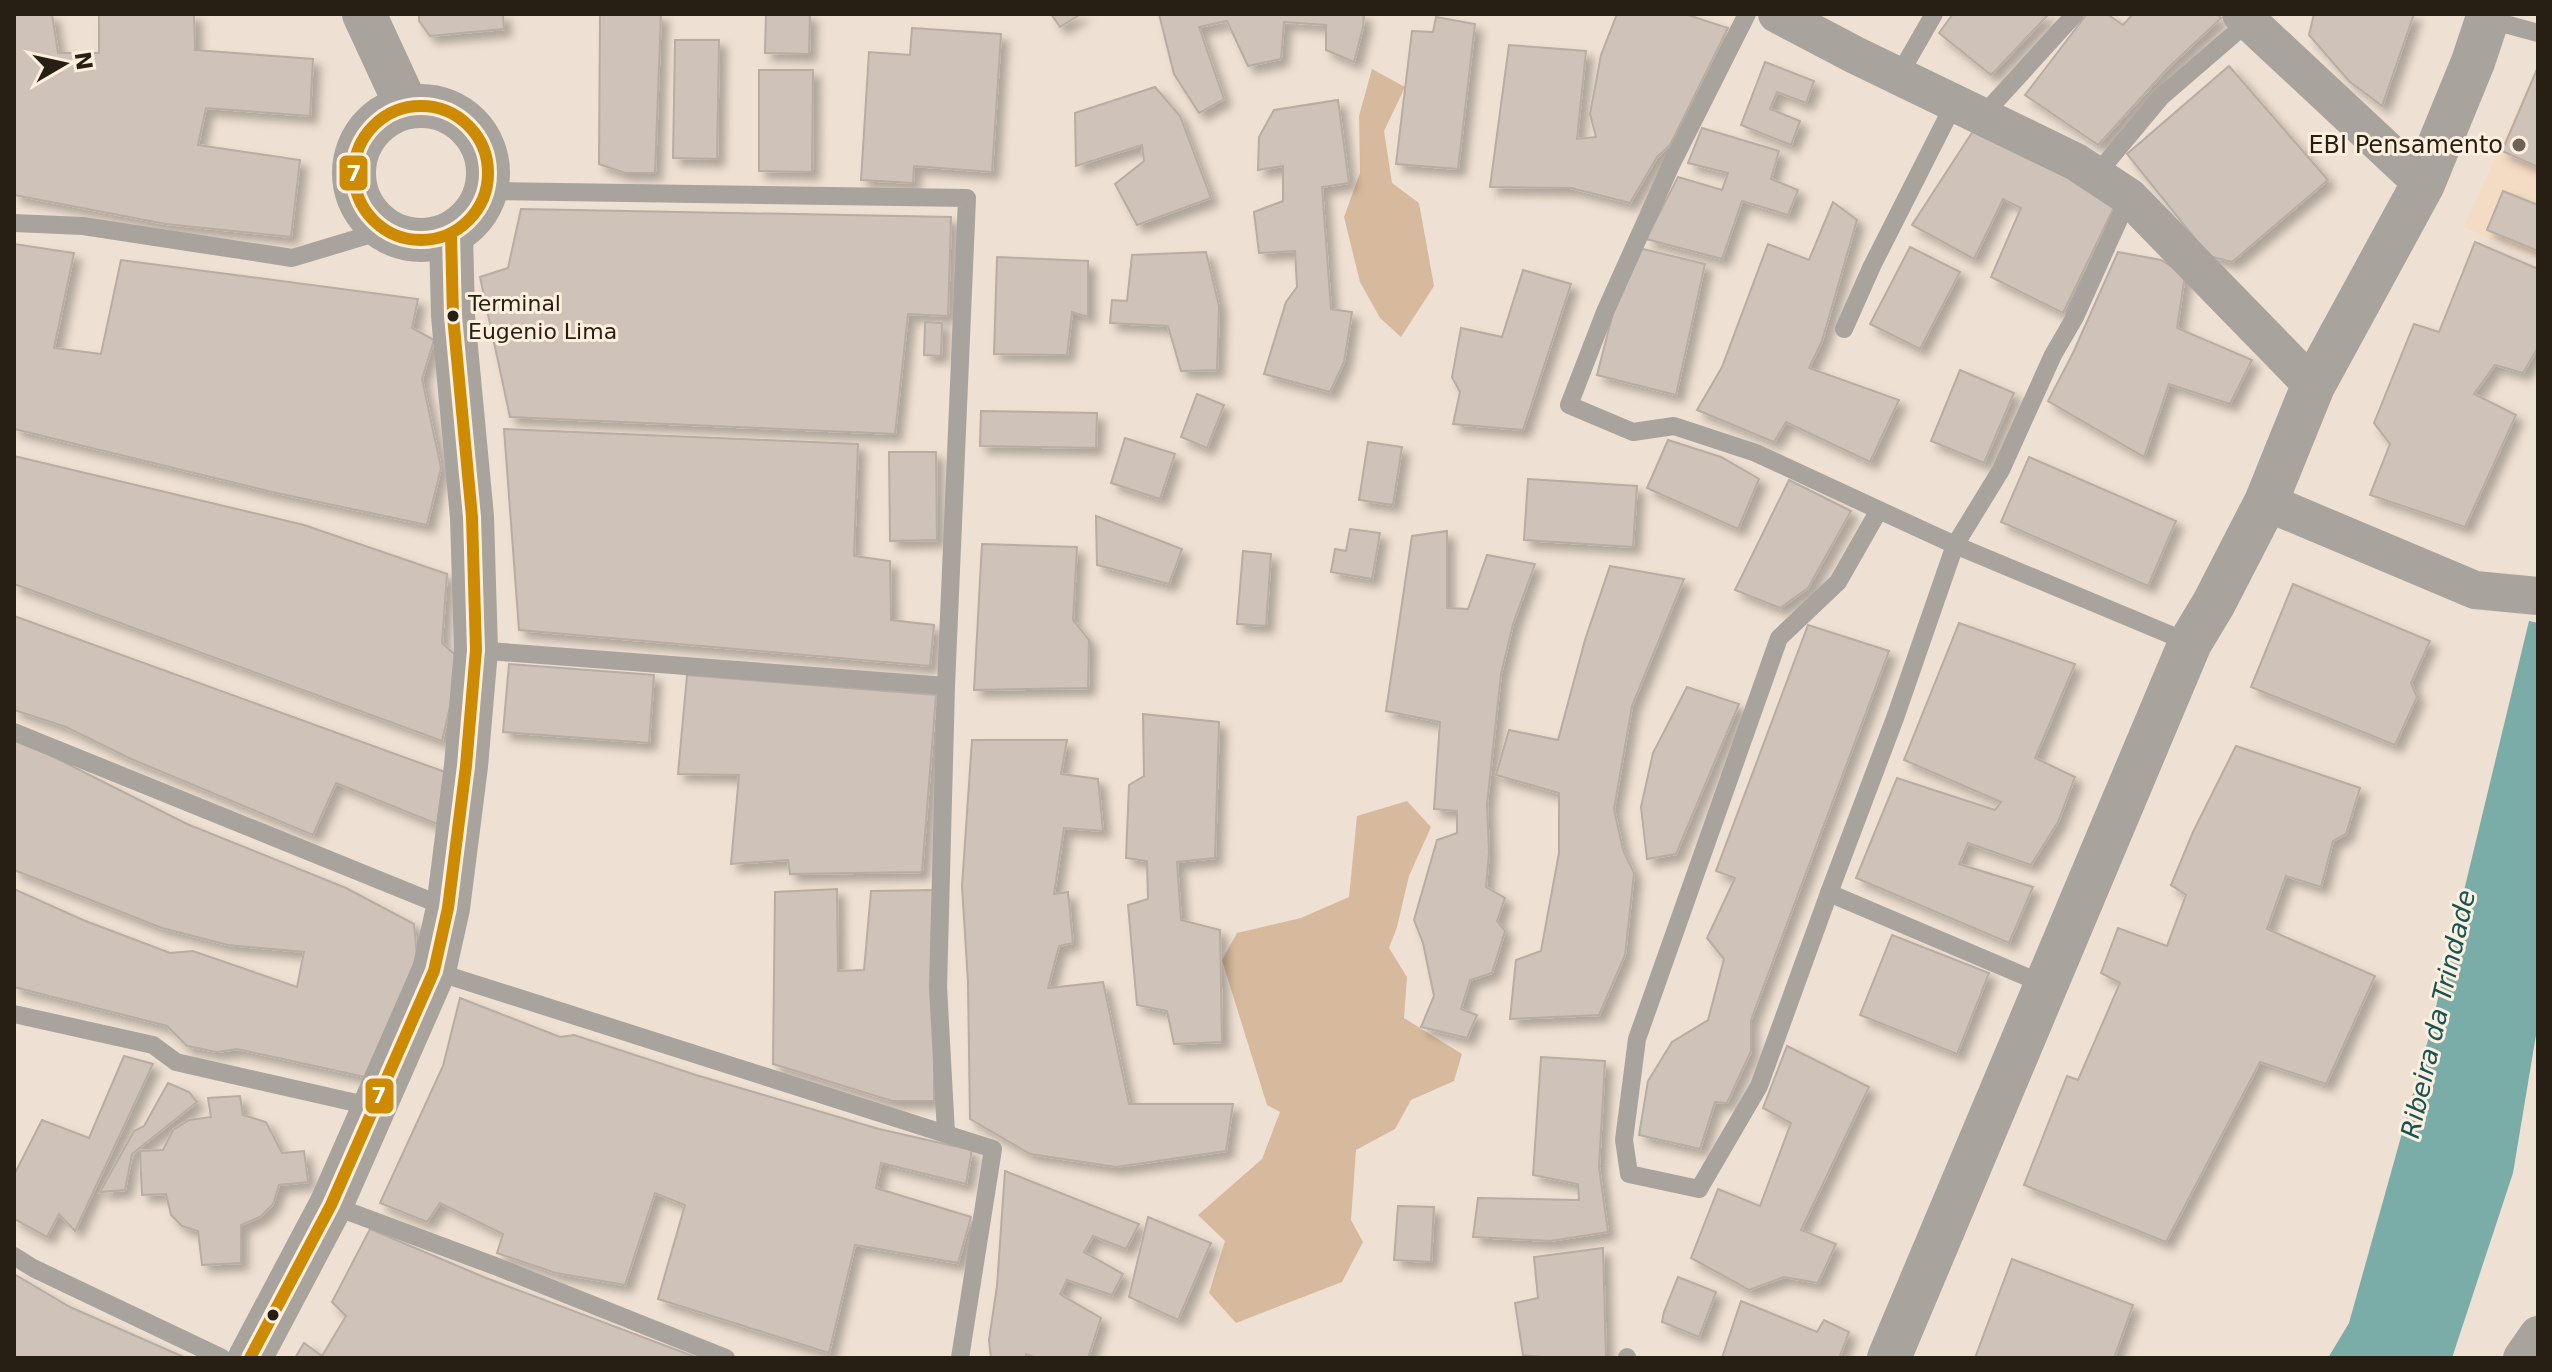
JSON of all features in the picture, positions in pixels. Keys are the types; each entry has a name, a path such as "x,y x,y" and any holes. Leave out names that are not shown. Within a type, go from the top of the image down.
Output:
{"street":[{"path":"364,14 407,107"},
{"path":"1777,14 2076,162 2129,197 2313,386"},
{"path":"1889,1358 2190,643 2266,502 2313,386 2423,184 2473,62 2488,16"},
{"path":"2244,18 2423,184"},
{"path":"428,105 448,111 466,122 479,138 487,157 489,178 483,201 470,221 451,234 429,240 406,240 385,230 369,215 357,195 354,173 358,150 369,130 386,115 407,107 428,105"},
{"path":"250,1358 331,1205 434,971 448,908 466,766 476,650 472,517 453,316 451,234"},
{"path":"2266,502 2475,590 2538,596"},
{"path":"2522,1358 2538,1335"}],"lane":[{"path":"1747,14 1653,205 1605,312 1569,405 1633,432 1674,426 1742,449 1955,545 2190,643"},
{"path":"1899,75 1934,14"},
{"path":"1844,329 1872,266 1969,108 2075,14"},
{"path":"2488,16 2538,33"},
{"path":"2096,175 2161,97 2244,18"},
{"path":"489,178 496,191 967,198 946,686 938,987 946,1133"},
{"path":"1879,510 1838,582 1779,638 1637,1039 1624,1140 1629,1174 1699,1189 1759,1086 1895,718 1955,545 2001,470 2129,197"},
{"path":"14,223 83,226 292,258 385,230"},
{"path":"476,650 946,686"},
{"path":"14,732 448,908"},
{"path":"1829,893 2046,985"},
{"path":"434,971 993,1149 960,1358"},
{"path":"14,1014 153,1045 176,1062 374,1107"},
{"path":"331,1205 726,1358"},
{"path":"14,1256 33,1268 222,1358"}],"shaded area":[{"name":"EBI Pensamento","path":"2538,63 2538,258 2464,227"},
{"path":"1372,69 1405,87 1384,131 1392,183 1419,203 1434,286 1401,337 1380,318 1360,282 1344,217 1360,173 1359,116"},
{"path":"1407,801 1431,827 1409,876 1389,948 1407,977 1404,1018 1462,1054 1454,1081 1411,1100 1395,1129 1356,1150 1351,1220 1363,1242 1342,1282 1236,1323 1209,1293 1225,1241 1198,1215 1262,1159 1280,1112 1267,1105 1222,960 1237,933 1301,918 1349,897 1357,816"}],"water":[{"name":"Ribeira da Trindade","path":"2529,621 2538,623 2538,1023 2513,1173 2452,1358 2328,1358 2349,1323 2428,1040"}],"building":[{"path":"14,14 52,14 58,53 99,53 99,14 194,14 195,50 313,59 310,116 206,108 198,145 300,160 291,237 166,224 14,195"},
{"path":"419,14 503,14 504,29 430,36 419,21"},
{"path":"600,14 661,14 655,173 625,173 599,164"},
{"path":"766,14 810,14 809,54 765,53"},
{"path":"1051,14 1081,14 1060,27"},
{"path":"1159,14 1364,14 1354,62 1326,50 1326,25 1284,22 1281,59 1248,66 1227,21 1199,27 1224,99 1199,113 1174,74"},
{"path":"1617,14 1685,14 1728,28 1670,145 1657,157 1630,203 1571,188 1490,187 1509,45 1586,51 1577,139 1596,137 1590,114 1601,55"},
{"path":"1953,14 2049,14 1991,75 1939,33"},
{"path":"2087,14 2107,14 2123,25 2133,14 2217,14 2221,18 2167,69 2098,145 2025,95"},
{"path":"2314,14 2414,14 2382,106 2349,81 2309,35"},
{"path":"1436,17 1475,24 1458,169 1396,164 1412,31 1433,32"},
{"path":"912,28 1001,34 992,172 914,166 913,183 861,180 869,52 910,55"},
{"path":"675,40 719,40 717,159 673,158"},
{"path":"1765,62 1814,81 1806,103 1777,92 1770,109 1800,121 1791,145 1741,125"},
{"path":"2229,66 2328,180 2232,262 2209,256 2127,154"},
{"path":"2538,67 2538,167 2502,151"},
{"path":"759,70 813,70 812,172 759,171"},
{"path":"1155,87 1180,116 1211,198 1137,225 1115,184 1144,161 1142,145 1076,166 1075,113"},
{"path":"1338,100 1349,183 1322,187 1331,309 1352,312 1344,362 1330,392 1264,374 1286,302 1297,287 1295,251 1259,253 1254,212 1283,201 1283,166 1258,170 1259,137 1274,110"},
{"path":"1702,128 1779,151 1771,179 1798,190 1788,215 1742,201 1722,259 1646,239 1678,177 1722,190 1728,173 1688,163"},
{"path":"1975,128 2117,201 2063,313 1991,277 2021,208 2003,199 1974,259 1912,225"},
{"path":"2503,191 2538,205 2538,251 2487,230"},
{"path":"1833,202 1857,220 1822,341 1809,368 1899,400 1870,462 1786,422 1774,442 1697,410 1722,367 1768,244 1809,260"},
{"path":"521,209 951,217 948,316 908,314 895,434 510,417 480,277 508,268"},
{"path":"2475,242 2538,269 2538,347 2523,373 2495,365 2474,394 2516,415 2465,527 2370,495 2390,444 2374,423 2414,324 2439,332"},
{"path":"14,244 74,253 54,348 101,354 121,260 418,299 412,328 434,340 422,379 441,468 427,525 272,492 14,429"},
{"path":"1910,247 1960,272 1920,349 1870,324"},
{"path":"1639,248 1705,264 1676,395 1597,375 1613,313"},
{"path":"1206,252 1219,306 1217,370 1181,371 1168,326 1110,323 1112,300 1127,301 1132,255"},
{"path":"2118,252 2161,260 2185,275 2177,328 2252,360 2230,404 2169,384 2144,457 2048,401"},
{"path":"997,257 1088,261 1088,317 1072,312 1067,355 994,354"},
{"path":"1523,270 1571,284 1523,430 1453,424 1460,392 1452,377 1461,328 1502,337"},
{"path":"925,322 942,323 941,356 924,355"},
{"path":"1960,370 2014,393 1984,463 1931,441"},
{"path":"1197,394 1224,405 1207,448 1181,437"},
{"path":"981,411 1097,413 1096,448 980,446"},
{"path":"504,429 858,444 854,556 890,561 891,620 934,625 930,666 519,630"},
{"path":"1125,438 1175,454 1160,499 1111,483"},
{"path":"1668,440 1721,457 1759,479 1738,529 1647,488"},
{"path":"1368,442 1402,447 1393,505 1359,500"},
{"path":"889,452 936,452 937,540 890,541"},
{"path":"14,456 304,525 447,574 442,643 461,660 442,741 14,584"},
{"path":"2029,457 2176,521 2148,586 2001,522"},
{"path":"1528,479 1637,486 1633,547 1524,540"},
{"path":"1789,480 1851,511 1808,588 1780,608 1735,590"},
{"path":"1096,516 1182,549 1169,584 1097,565"},
{"path":"1350,529 1380,533 1372,579 1331,572 1335,549 1346,551"},
{"path":"1447,531 1447,608 1468,609 1487,555 1535,564 1513,624 1501,674 1487,804 1489,853 1486,887 1505,898 1497,921 1505,931 1492,973 1470,980 1461,1009 1477,1015 1467,1038 1421,1027 1434,996 1423,943 1414,920 1437,840 1457,833 1457,811 1434,809 1440,722 1386,711 1412,536"},
{"path":"982,544 1077,547 1073,620 1089,640 1088,688 974,690"},
{"path":"1243,551 1271,554 1266,626 1237,624"},
{"path":"1610,566 1684,579 1632,706 1614,809 1623,850 1634,873 1625,955 1599,1015 1510,1019 1516,960 1541,951 1559,853 1559,793 1496,775 1509,730 1558,740 1585,640"},
{"path":"2293,584 2430,641 2411,683 2417,697 2395,745 2251,687"},
{"path":"14,616 445,772 437,824 336,783 313,835 131,759 66,727 14,710"},
{"path":"1959,623 2075,664 2035,758 2075,777 2058,822 2031,865 1968,843 1959,864 2033,887 2009,943 1856,878 1897,778 1995,810 2001,802 1904,760"},
{"path":"1808,625 1889,651 1751,1020 1751,1051 1727,1103 1715,1102 1700,1149 1639,1135 1648,1081 1672,1042 1708,1020 1724,959 1707,938 1735,878 1716,871"},
{"path":"509,664 654,675 649,743 503,732"},
{"path":"687,675 936,695 922,872 790,874 788,860 731,864 739,775 678,774"},
{"path":"1687,687 1739,704 1676,854 1647,859 1641,807 1653,753"},
{"path":"1143,714 1219,722 1215,858 1177,862 1181,920 1220,930 1222,1042 1174,1044 1167,1011 1137,1005 1128,905 1148,899 1147,861 1126,858 1129,785 1144,776"},
{"path":"14,737 187,824 346,888 414,924 417,957 365,1077 237,1049 217,1052 187,1046 167,1026 14,987 14,889 83,920 170,953 193,951 297,987 304,952 228,945 162,928 14,870"},
{"path":"972,740 1067,740 1061,774 1098,779 1103,831 1064,828 1054,894 1068,892 1073,943 1059,946 1048,988 1103,982 1129,1104 1233,1104 1226,1151 1116,1167 1030,1154 970,1119 968,982 962,886"},
{"path":"2236,746 2360,788 2346,834 2333,841 2321,887 2286,876 2267,929 2375,976 2326,1084 2260,1062 2166,1242 2024,1185 2067,1076 2078,1080 2120,983 2101,973 2118,928 2167,946 2186,895 2171,885 2193,832"},
{"path":"837,889 838,971 864,970 871,891 934,890 934,1101 892,1101 773,1064 775,892"},
{"path":"1892,935 1989,973 1957,1054 1860,1015"},
{"path":"460,998 560,1037 574,1035 879,1129 972,1150 966,1184 881,1163 876,1188 971,1217 958,1263 855,1245 829,1353 658,1299 685,1205 655,1193 625,1285 556,1273 497,1253 503,1234 440,1203 427,1222 380,1203 443,1066"},
{"path":"1787,1046 1869,1087 1801,1230 1836,1244 1818,1283 1784,1277 1749,1290 1691,1258 1718,1189 1760,1206 1791,1123 1763,1108"},
{"path":"124,1056 153,1064 75,1231 59,1214 47,1237 14,1219 14,1175 42,1120 89,1138"},
{"path":"1541,1057 1605,1061 1599,1167 1608,1232 1550,1241 1473,1237 1478,1198 1579,1200 1578,1184 1533,1175"},
{"path":"168,1083 189,1092 197,1102 132,1154 125,1190 100,1192 134,1131 144,1126"},
{"path":"240,1096 243,1115 266,1122 282,1153 304,1151 308,1182 279,1185 273,1204 260,1217 241,1225 241,1263 202,1265 198,1231 182,1226 171,1215 166,1194 142,1195 140,1151 163,1150 173,1130 189,1120 211,1117 208,1098"},
{"path":"1005,1171 1139,1224 1126,1249 1093,1236 1084,1252 1123,1274 1112,1295 1067,1280 1060,1294 1101,1318 1088,1358 1036,1358 1026,1354 1026,1358 991,1358 989,1340 997,1286"},
{"path":"1398,1206 1434,1207 1431,1262 1394,1260"},
{"path":"1148,1217 1211,1243 1178,1320 1129,1297"},
{"path":"370,1229 486,1278 698,1358 295,1358 304,1343 322,1356 346,1316 332,1302"},
{"path":"1603,1248 1606,1358 1523,1355 1515,1303 1538,1298 1534,1257"},
{"path":"2012,1259 2133,1305 2114,1358 1975,1358"},
{"path":"14,1274 70,1307 186,1358 14,1358"},
{"path":"1678,1277 1716,1292 1699,1337 1662,1322"},
{"path":"1741,1301 1817,1332 1824,1320 1849,1332 1839,1358 1722,1358"}],"transit line":[{"name":"7","path":"421,106 447,111 468,126 483,147 488,173 483,199 468,220 447,235 421,240 395,235 374,220 359,199 354,173 359,147 374,126 395,111 421,106"},
{"name":"7","path":"250,1358 331,1205 434,971 448,908 466,766 476,650 472,517 453,316 451,234"}],"place":[{"name":"EBI Pensamento","path":"2519,145"},
{"name":"Terminal Eugenio Lima","path":"453,316"}]}
